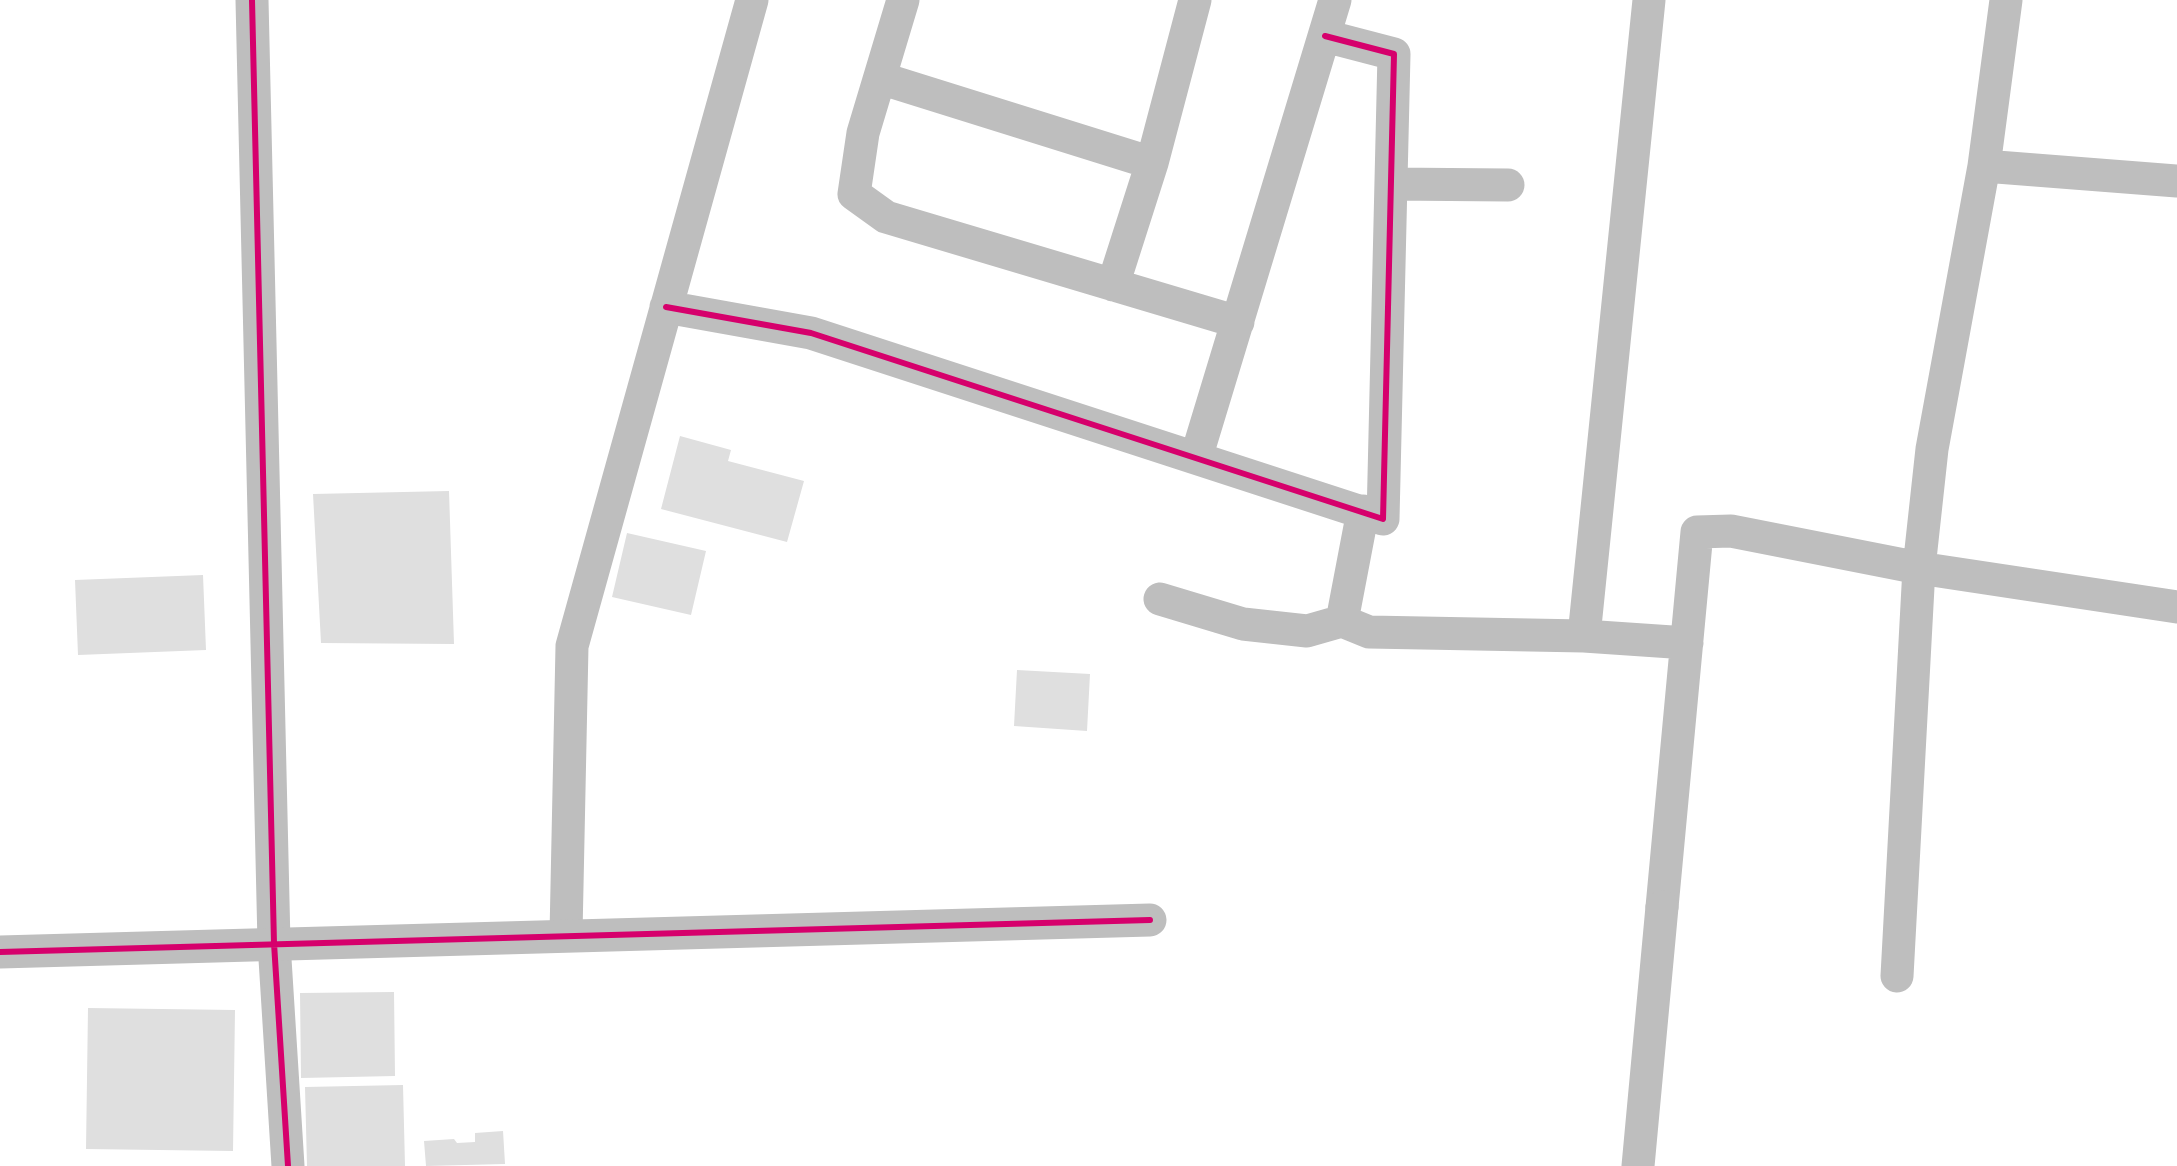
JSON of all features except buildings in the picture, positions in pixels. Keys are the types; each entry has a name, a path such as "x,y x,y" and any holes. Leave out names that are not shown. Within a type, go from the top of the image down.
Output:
{"street":[{"path":"252,0 274,943 288,1166"},
{"path":"566,934 572,646 752,0"},
{"path":"903,0 863,133 854,194 886,217 1238,322"},
{"path":"1113,285 1152,163 1195,0"},
{"path":"1196,458 1335,0"},
{"path":"1584,636 1649,0"},
{"path":"1897,976 1919,568 1932,448 1984,166 2006,0"},
{"path":"666,307 811,333 1383,519 1394,54 1325,36"},
{"path":"880,78 1152,163"},
{"path":"1984,166 2177,181"},
{"path":"1391,184 1508,185"},
{"path":"1342,621 1364,511"},
{"path":"1638,1166 1698,532 1731,531 1919,568 2177,607"},
{"path":"1160,599 1243,624 1307,631 1342,621 1369,632 1584,636 1687,643"},
{"path":"0,952 566,934 1150,920"}],"cycle path":[{"path":"252,0 274,943 288,1166"},
{"path":"666,307 811,333 1383,519 1394,54 1325,36"},
{"path":"0,952 1150,920"}]}
